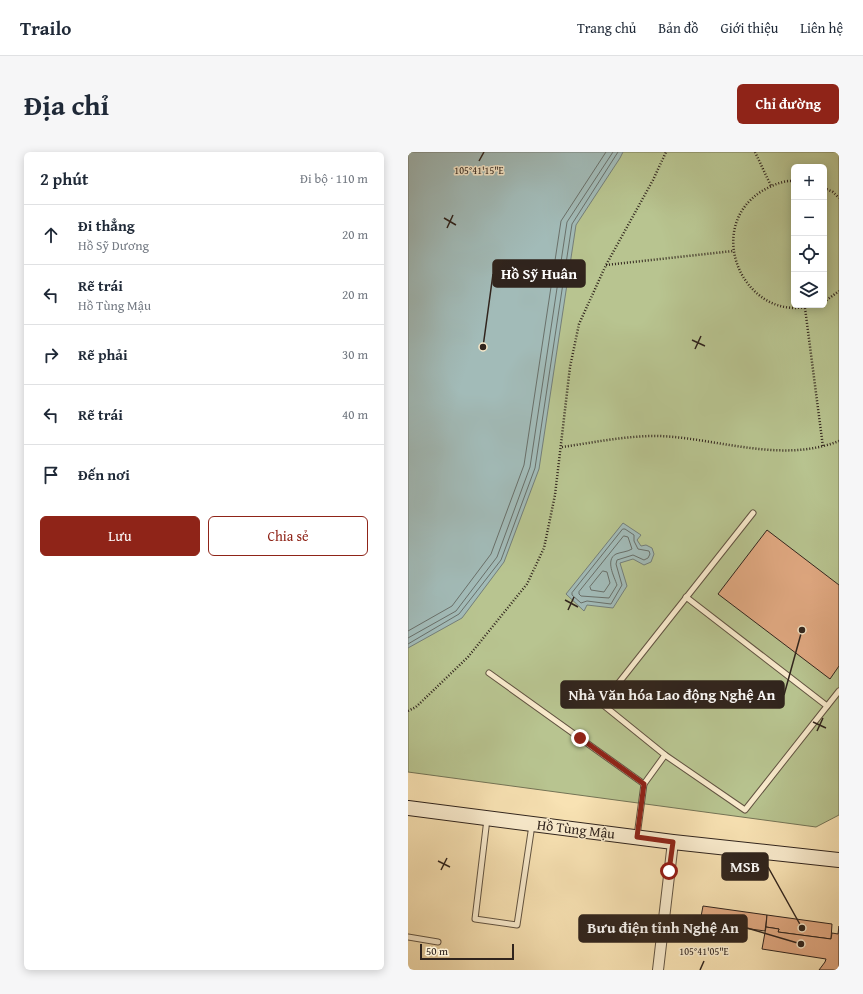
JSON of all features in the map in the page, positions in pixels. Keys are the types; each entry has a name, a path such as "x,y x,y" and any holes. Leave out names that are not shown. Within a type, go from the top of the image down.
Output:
{"main road":[{"name":"Hồ Tùng Mậu","path":"408,808 673,842 839,860"}],"street":[{"path":"658,970 673,842"}],"lane":[{"path":"753,513 602,704 665,755 745,810 839,691"},
{"path":"686,597 827,706"},
{"path":"489,673 644,784"},
{"path":"637,837 644,784 665,755"},
{"path":"487,818 475,919 517,925 532,823"},
{"path":"408,937 438,942"}],"path":[{"path":"408,711 416,707 468,657 527,584 544,548 555,495 562,448 570,367 579,324 606,265 653,180 666,152"},
{"path":"755,152 771,186"},
{"path":"791,182 771,186 754,196 741,212 734,231 733,251 738,270 750,287 766,300 785,307 791,307"},
{"path":"827,189 833,192 839,198"},
{"path":"606,265 733,251"},
{"path":"827,300 839,291"},
{"path":"805,308 823,447"},
{"path":"562,448 639,436 673,437 739,447 786,450 823,447 839,441"}],"green space":[{"path":"408,152 839,152 839,815 816,827 408,772"}],"water":[{"path":"408,152 623,152 576,225 539,469 504,562 462,618 408,648"},
{"path":"623,523 641,535 637,540 641,546 646,545 652,548 654,554 651,562 644,565 633,559 620,563 627,586 613,608 587,605 584,611 566,594"}],"building":[{"path":"767,530 839,585 839,666 830,679 718,594"},
{"path":"703,906 767,915 765,931 700,922"},
{"path":"767,915 832,924 831,939 778,932 779,929 766,927"},
{"path":"839,926 839,970 819,970 826,959 762,949 766,927 779,929 778,932 831,939 832,933 838,934"}],"place":[{"name":"Hồ Sỹ Huân","path":"483,347"},
{"name":"Nhà Văn hóa Lao động Nghệ An","path":"802,630"},
{"name":"MSB","path":"802,928"},
{"name":"Bưu điện tỉnh Nghệ An","path":"801,944"}],"route":[{"path":"580,738 644,784 637,837 673,842 669,871"}]}
